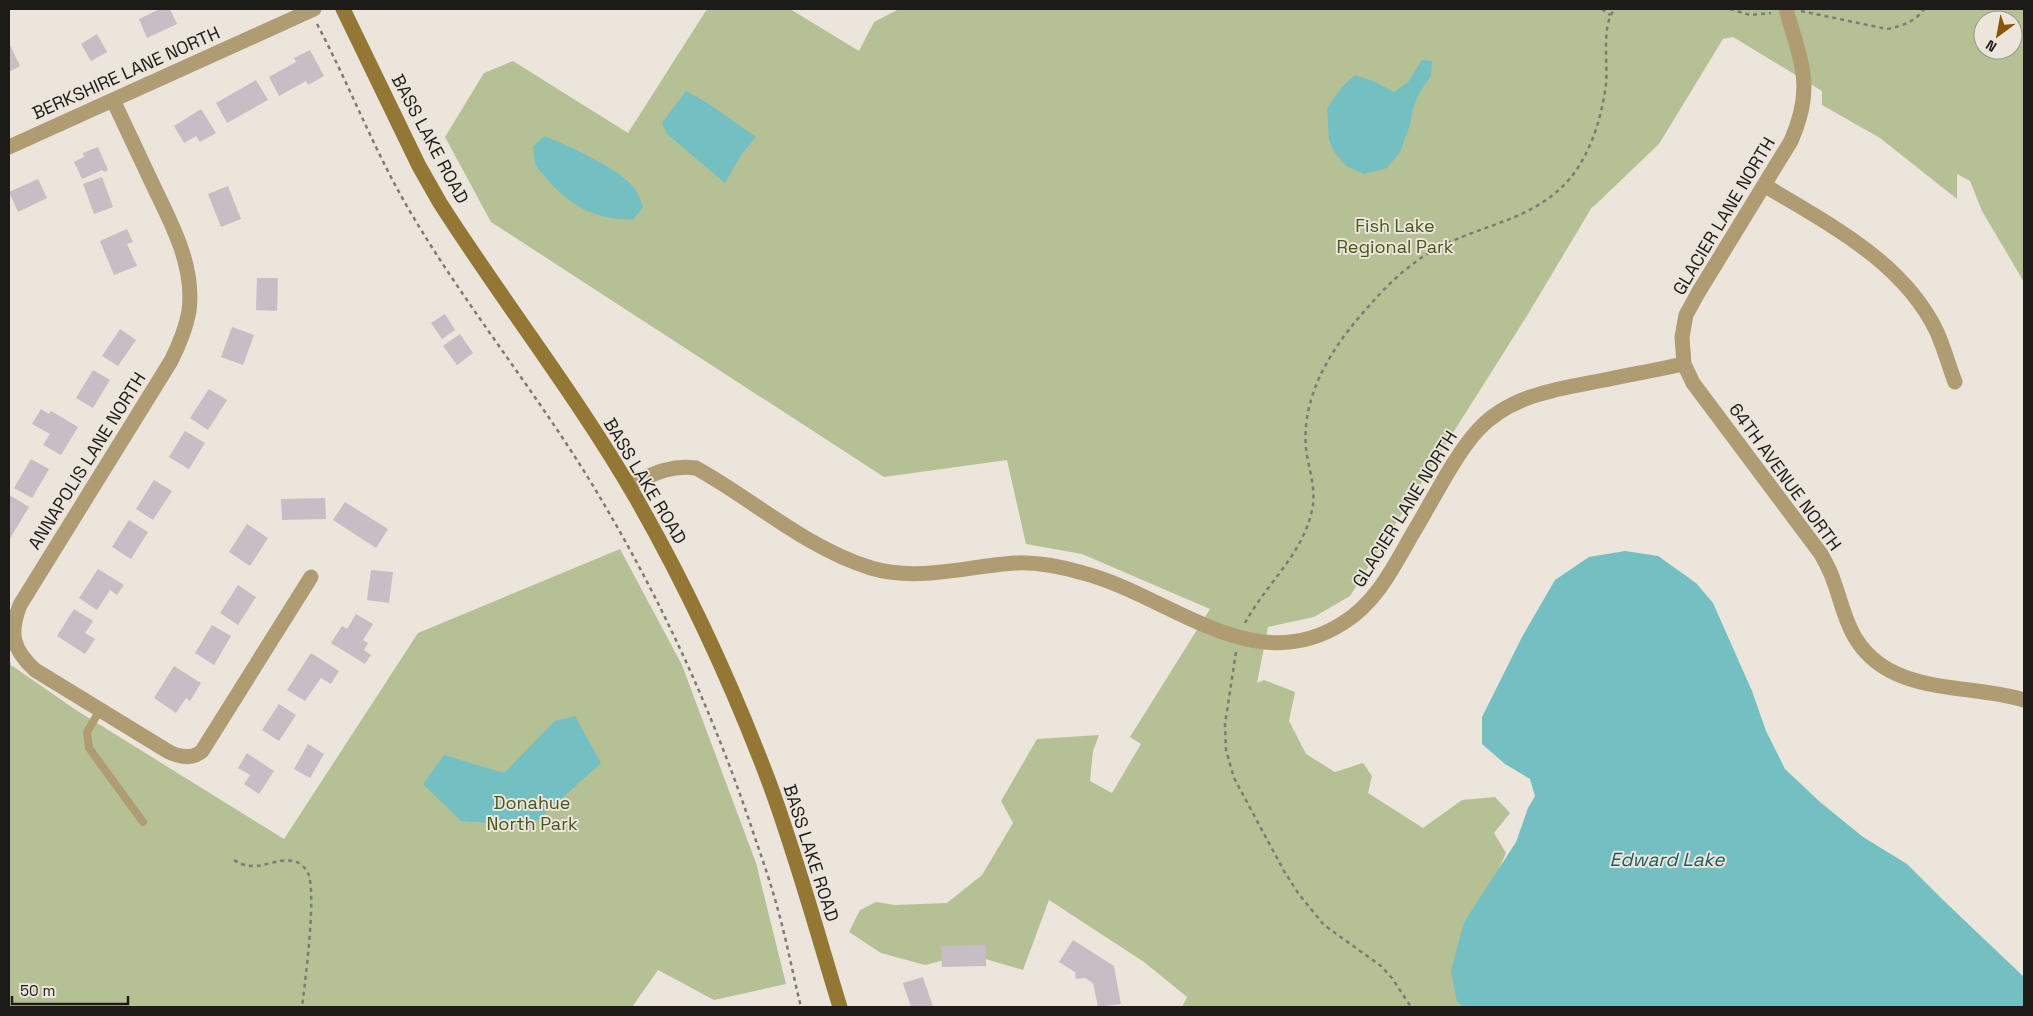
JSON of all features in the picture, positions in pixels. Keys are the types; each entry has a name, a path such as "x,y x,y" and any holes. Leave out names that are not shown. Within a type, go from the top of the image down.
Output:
{"main road":[{"name":"BASS LAKE ROAD","path":"344,9 419,166 440,203 564,383 628,485 688,594 718,656 773,792 840,1007"}],"street":[{"name":"BERKSHIRE LANE NORTH","path":"9,147 311,10"},
{"name":"GLACIER LANE NORTH","path":"628,485 671,467 684,466 696,468 809,540 840,557 874,569 910,574 948,572 1017,563 1051,566 1085,573 1117,585 1213,629 1240,638 1273,643 1294,642 1321,634 1343,624 1362,608 1380,588 1462,452 1479,429 1497,414 1519,401 1550,390 1684,364 1682,337 1686,315 1791,141 1800,120 1804,100 1805,78 1787,10"},
{"name":"ANNAPOLIS LANE NORTH","path":"113,100 175,232 184,257 189,284 189,310 182,338 171,361 20,605 15,617 13,632 16,647 23,660 35,670 169,752 178,756 196,756 202,751 311,577"},
{"path":"1764,185 1872,253 1896,276 1918,302 1936,331 1955,382"},
{"name":"64TH AVENUE NORTH","path":"1684,364 1704,400 1821,554 1834,579 1856,639 1872,659 1892,673 1919,682 2024,700"}],"lane":[{"path":"100,710 87,732 89,748 143,822"}],"path":[{"path":"1602,9 1610,14"},
{"path":"1242,629 1295,551 1306,530 1313,508 1314,494 1306,447 1307,420 1318,380 1336,349 1370,305 1418,261 1433,251 1467,234 1521,215 1548,198 1569,179 1584,157 1596,132 1606,84 1607,28 1610,14 1615,9"},
{"path":"1730,9 1750,15 1787,10 1887,29 1906,24 1920,15 1924,9"},
{"path":"311,10 359,112 408,207 448,271 530,388 588,478 666,617 706,708 737,786 778,909 801,1007"},
{"path":"1237,648 1225,724 1226,750 1234,778 1284,871 1312,911 1324,925 1381,966 1397,985 1411,1007"},
{"path":"234,860 241,865 251,867 295,861 304,867 308,873 310,882 310,915 302,1007"}],"green space":[{"name":"Fish Lake Regional Park","path":"707,9 790,9 859,51 874,22 899,9 2024,9 2024,282 1982,211 1970,181 1957,174 1957,199 1880,138 1822,105 1822,91 1733,37 1723,39 1659,144 1592,207 1528,314 1350,596 1314,617 1268,627 1257,683 1264,680 1295,692 1289,721 1306,754 1335,772 1363,763 1372,776 1368,793 1423,828 1462,800 1495,797 1510,813 1494,833 1506,853 1496,875 1464,922 1457,1002 1462,1007 1182,1007 1187,997 1144,962 1049,900 1023,970 968,954 925,965 881,953 849,932 860,910 876,902 895,905 947,903 982,875 1013,823 1001,801 1037,739 1099,735 1093,751 1090,781 1112,793 1141,744 1130,737 1210,609 1082,554 1026,544 1007,460 884,477 491,222 445,137 484,73 513,61 628,133"},
{"name":"Donahue North Park","path":"620,549 682,665 756,863 786,984 714,1000 658,970 632,1007 9,1007 9,658 11,665 76,710 284,839 418,633"}],"water":[{"path":"1422,60 1432,61 1431,76 1420,92 1413,108 1410,125 1400,152 1387,168 1364,174 1346,166 1335,153 1329,140 1327,108 1342,87 1355,75 1373,81 1394,92 1408,82"},
{"path":"686,91 709,104 756,137 741,155 725,183 667,134 662,123"},
{"path":"544,136 595,159 620,175 630,184 638,194 643,207 634,219 608,217 585,210 555,188 538,168 534,160 533,147"},
{"name":"Edward Lake","path":"1625,551 1658,556 1696,583 1713,603 1752,691 1766,731 1785,769 1820,802 1863,837 1907,864 2024,977 2024,1007 1462,1007 1457,1002 1451,971 1464,922 1516,842 1528,808 1535,796 1530,779 1505,764 1482,744 1482,717 1522,637 1555,580 1589,557"},
{"path":"575,716 601,763 531,826 461,821 423,784 444,755 504,773 555,721"}],"building":[{"path":"160,9 170,9 177,24 147,38 139,19"},
{"path":"97,34 107,52 91,61 81,44"},
{"path":"9,43 20,66 9,72"},
{"path":"310,50 324,76 308,85 306,81 279,96 269,77 296,62 294,58"},
{"path":"256,80 268,100 227,123 216,103"},
{"path":"201,109 216,133 200,142 196,136 184,143 174,126"},
{"path":"98,147 108,170 104,172 102,170 82,179 74,162 84,157 83,153"},
{"path":"102,177 113,207 94,214 83,184"},
{"path":"38,179 47,198 18,212 9,192"},
{"path":"228,186 241,219 221,227 208,194"},
{"path":"127,229 133,242 127,244 137,266 114,275 100,241"},
{"path":"257,278 278,278 277,311 256,310"},
{"path":"445,314 455,330 442,339 431,323"},
{"path":"232,327 254,335 243,365 221,357"},
{"path":"120,329 136,340 118,366 102,356"},
{"path":"460,334 473,353 457,365 443,346"},
{"path":"93,370 110,380 93,408 76,398"},
{"path":"209,389 227,400 208,430 190,418"},
{"path":"41,409 49,414 51,411 78,427 61,455 43,445 50,434 32,424"},
{"path":"185,431 205,443 189,469 169,457"},
{"path":"31,459 49,469 32,498 14,488"},
{"path":"154,480 172,491 153,520 136,509"},
{"path":"11,496 29,507 9,540 9,499"},
{"path":"325,498 326,519 282,520 281,499"},
{"path":"345,502 388,529 376,548 333,520"},
{"path":"129,520 148,532 131,559 112,547"},
{"path":"247,524 268,538 250,566 229,552"},
{"path":"98,569 124,585 117,595 110,590 97,610 79,598"},
{"path":"371,570 393,572 389,603 367,600"},
{"path":"238,585 256,597 238,625 220,613"},
{"path":"74,609 93,621 85,633 95,639 85,654 57,636"},
{"path":"356,614 373,624 363,640 368,643 364,650 371,655 365,664 331,643 342,626 347,629"},
{"path":"212,625 231,636 214,665 195,653"},
{"path":"311,653 339,671 331,684 321,678 305,701 287,690"},
{"path":"174,666 201,683 190,701 186,698 176,713 154,698"},
{"path":"279,704 296,715 279,741 262,730"},
{"path":"308,744 324,754 310,778 294,769"},
{"path":"247,753 274,771 259,794 244,784 250,775 238,768"},
{"path":"1073,940 1114,966 1121,1004 1098,1007 1093,983 1085,978 1076,979 1075,972 1059,962"},
{"path":"986,945 986,966 942,967 941,946"},
{"path":"923,977 933,1007 911,1007 903,983"}]}
